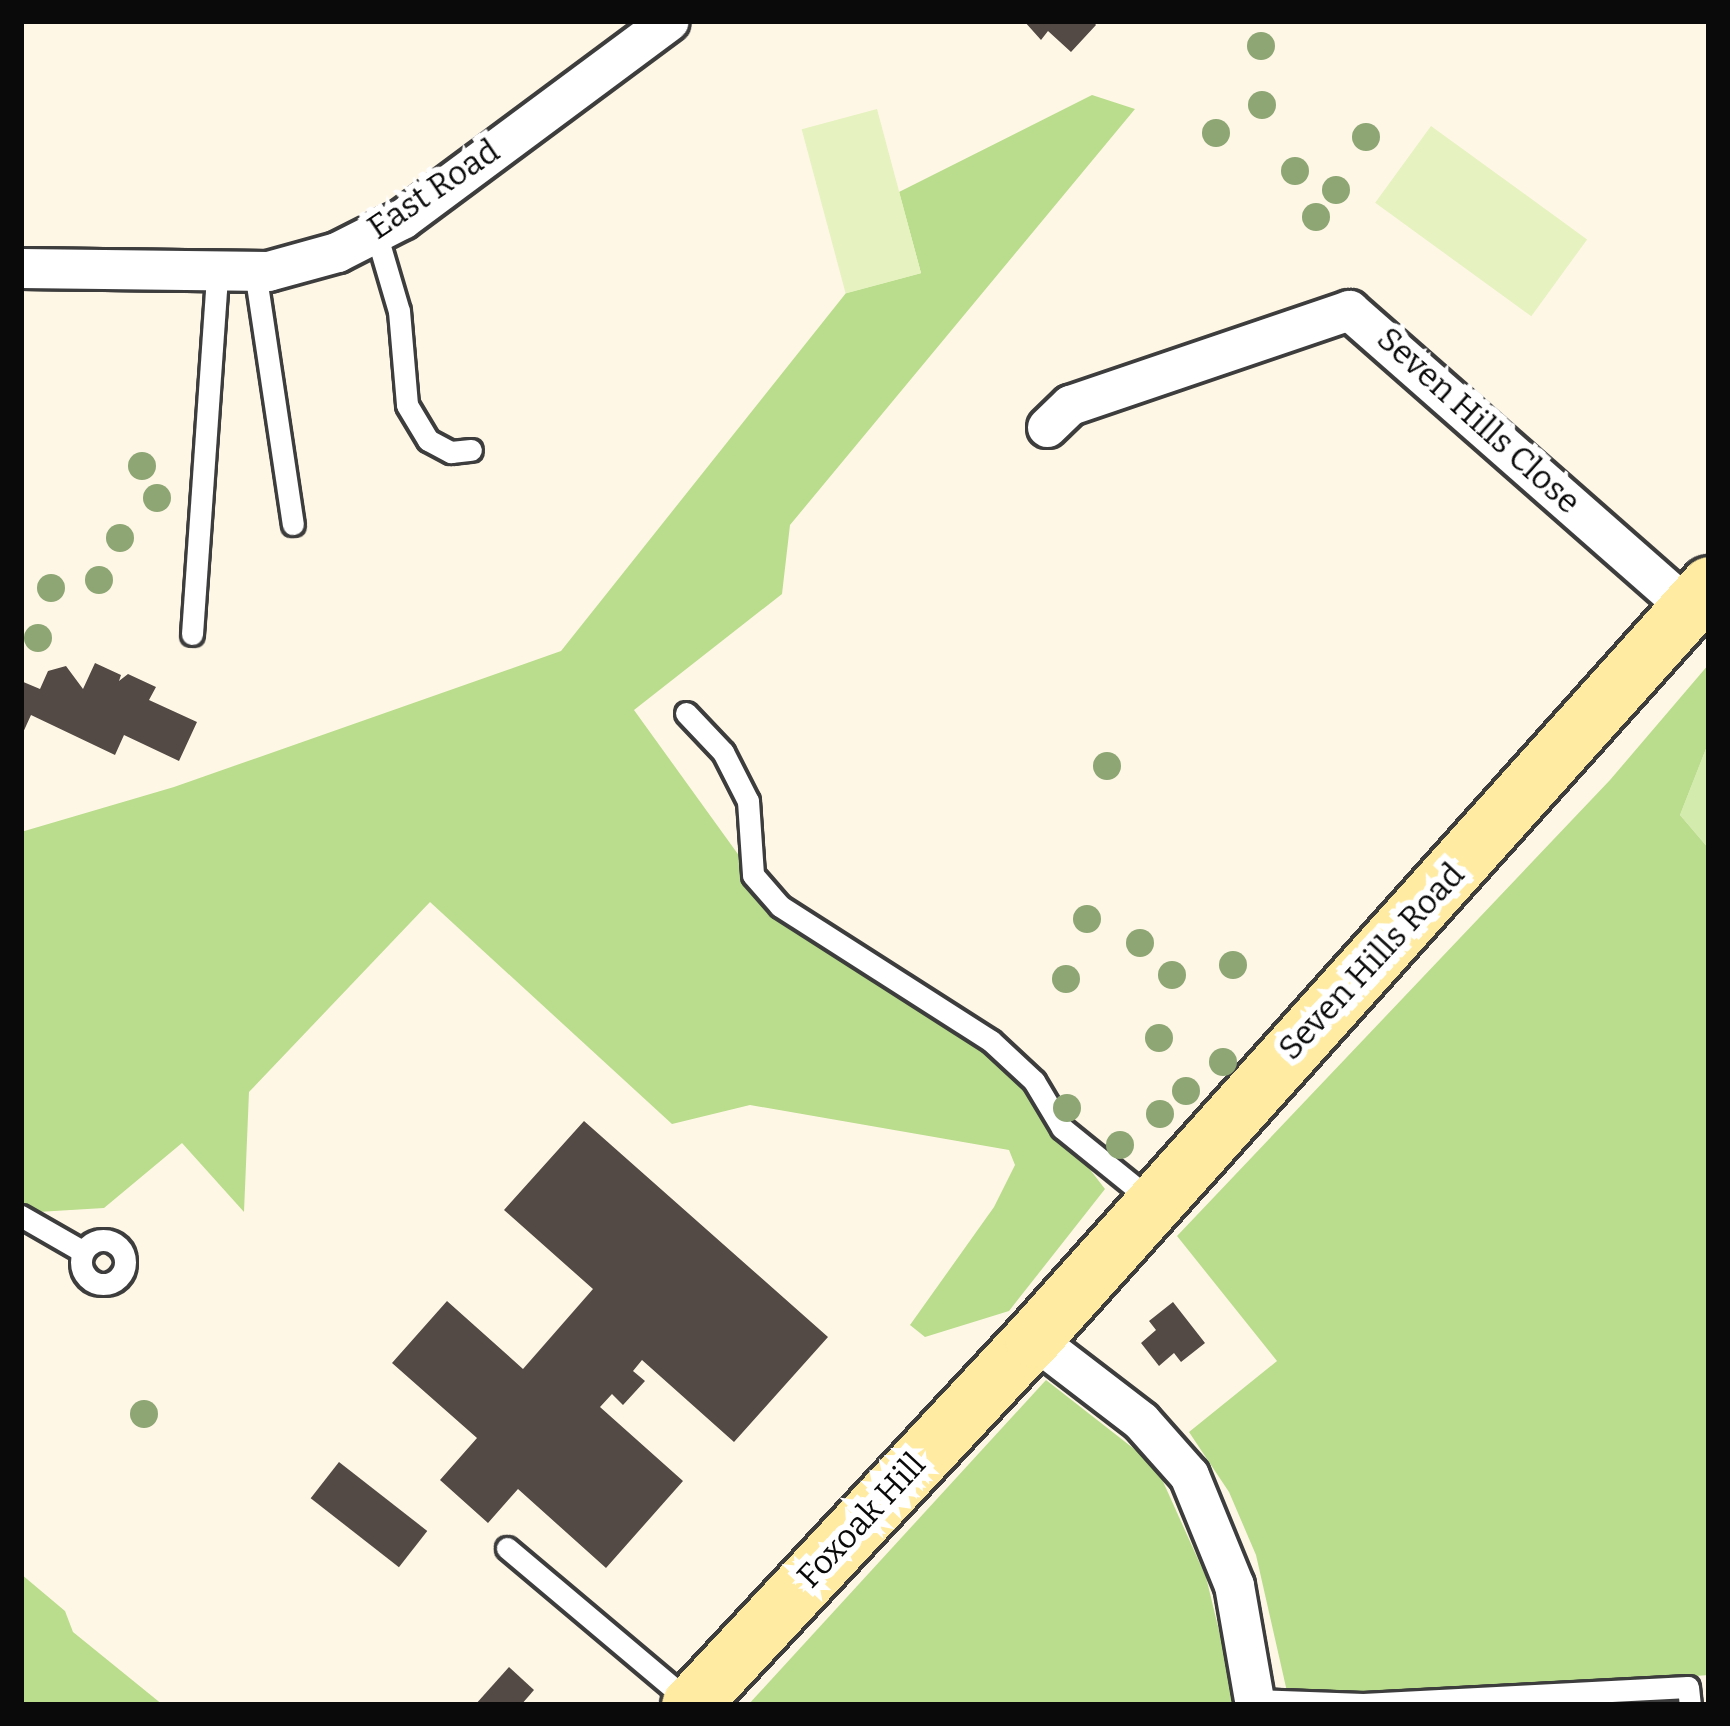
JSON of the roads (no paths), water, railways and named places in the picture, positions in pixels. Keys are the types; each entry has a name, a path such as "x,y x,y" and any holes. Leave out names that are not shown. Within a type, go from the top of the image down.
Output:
{"main road":[{"name":"Seven Hills Road","path":"1034,1338 1151,1201 1698,596"},
{"name":"Foxoak Hill","path":"691,1704 1034,1338"}],"street":[{"name":"East Road","path":"21,268 236,271 337,252 376,232 669,21"},
{"name":"Seven Hills Close","path":"1047,427 1070,405 1349,310 1698,596"},
{"path":"1034,1338 1141,1421 1189,1475 1234,1585 1255,1702"}],"lane":[{"path":"376,232 400,310 407,405 428,440 471,450"},
{"path":"236,271 293,524"},
{"path":"192,634 236,271"},
{"path":"686,713 723,752 748,801 753,875 780,906 991,1041 1034,1081 1062,1128 1151,1201"},
{"path":"21,1216 82,1251"},
{"path":"507,1548 691,1704"},
{"path":"1255,1702 1363,1704 1688,1687 1690,1705"}]}
